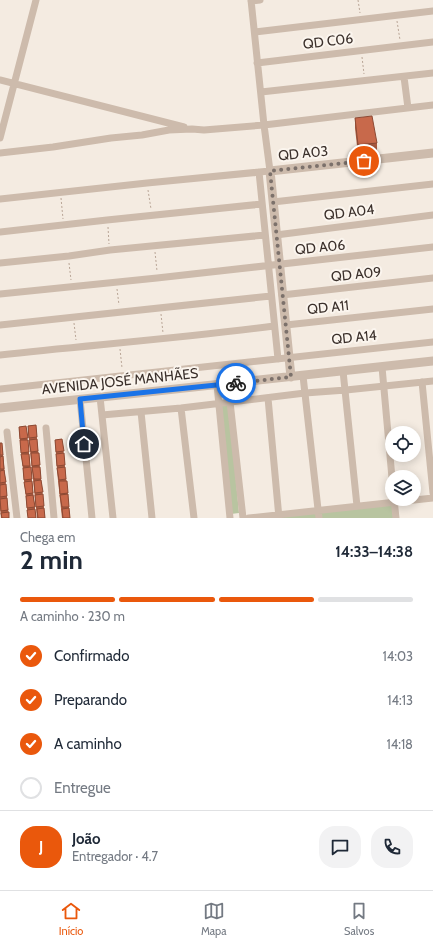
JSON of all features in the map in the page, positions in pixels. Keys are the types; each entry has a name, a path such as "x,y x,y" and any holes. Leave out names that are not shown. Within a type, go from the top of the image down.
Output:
{"street":[{"path":"0,138 36,0"},
{"path":"260,0 251,0 291,377"},
{"path":"254,32 433,11"},
{"name":"QD C06","path":"257,63 433,42"},
{"path":"261,92 433,73"},
{"path":"404,76 408,108"},
{"path":"0,80 192,129 204,130 264,126 433,105"},
{"path":"0,153 158,132 192,129"},
{"name":"QD A03","path":"270,171 433,152"},
{"path":"0,199 270,171"},
{"path":"259,172 278,359"},
{"path":"273,202 433,184"},
{"path":"0,232 262,204"},
{"name":"QD A04","path":"276,235 429,216"},
{"path":"0,263 110,250 265,235"},
{"name":"QD A06","path":"0,294 433,247"},
{"name":"QD A09","path":"282,295 433,278"},
{"path":"0,325 271,296"},
{"name":"QD A11","path":"286,325 433,309"},
{"path":"0,355 164,339 274,326"},
{"name":"QD A14","path":"0,389 433,342"},
{"name":"AVENIDA JOSÉ MANHÃES","path":"0,408 433,362"},
{"path":"382,367 391,470"},
{"path":"343,371 357,506"},
{"path":"303,376 318,514"},
{"path":"102,415 433,381"},
{"path":"422,382 433,493"},
{"path":"228,384 243,518"},
{"path":"217,385 230,518"},
{"path":"100,397 113,518"},
{"path":"268,398 279,516"},
{"path":"80,399 92,518"},
{"path":"181,408 194,518"},
{"path":"141,412 152,518"},
{"path":"46,428 54,518"},
{"path":"7,432 17,518"},
{"path":"421,499 433,498"},
{"path":"249,518 318,514 385,502"},
{"path":"395,506 396,518"}],"path":[{"path":"358,0 361,19"},
{"path":"397,15 401,46"},
{"path":"361,51 365,80"},
{"path":"147,183 152,215"},
{"path":"60,193 64,225"},
{"path":"107,220 110,250"},
{"path":"155,246 157,278"},
{"path":"69,256 72,286"},
{"path":"116,282 120,312"},
{"path":"160,307 164,339"},
{"path":"73,317 77,347"},
{"path":"120,343 123,375"}],"green space":[{"path":"229,405 239,513 231,514 221,406"},
{"path":"385,505 393,506 395,518 282,518 282,516"}],"building":[{"path":"372,116 377,143 358,145 355,118"},
{"path":"36,425 37,437 29,438 28,426"},
{"path":"26,426 28,438 20,439 19,427"},
{"path":"37,439 38,451 31,452 29,440"},
{"path":"62,439 64,451 56,452 55,440"},
{"path":"20,440 28,440 29,452 21,453"},
{"path":"0,443 2,443 3,455 0,455"},
{"path":"31,453 39,453 40,465 32,466"},
{"path":"64,453 65,465 57,466 56,454"},
{"path":"21,454 29,454 30,466 23,466"},
{"path":"3,456 4,469 0,469 0,457"},
{"path":"31,467 32,479 24,480 23,468"},
{"path":"32,467 40,467 41,479 34,479"},
{"path":"65,467 66,479 59,480 57,468"},
{"path":"4,470 6,482 0,483 0,471"},
{"path":"41,480 43,492 35,493 34,481"},
{"path":"32,481 33,493 26,494 24,482"},
{"path":"59,481 67,481 68,493 60,494"},
{"path":"6,484 7,496 0,497 0,485"},
{"path":"43,494 44,506 36,507 35,495"},
{"path":"68,494 69,507 62,507 60,495"},
{"path":"33,495 35,507 27,508 26,496"},
{"path":"7,498 8,510 1,511 0,499"},
{"path":"44,508 45,518 38,518 37,509"},
{"path":"69,508 70,518 63,518 62,509"},
{"path":"35,509 36,518 28,518 27,510"},
{"path":"9,512 9,518 2,518 1,513"}],"way so far":[{"path":"236,383 291,377 270,171 364,161"}],"route":[{"path":"84,444 80,399 236,383"}]}
